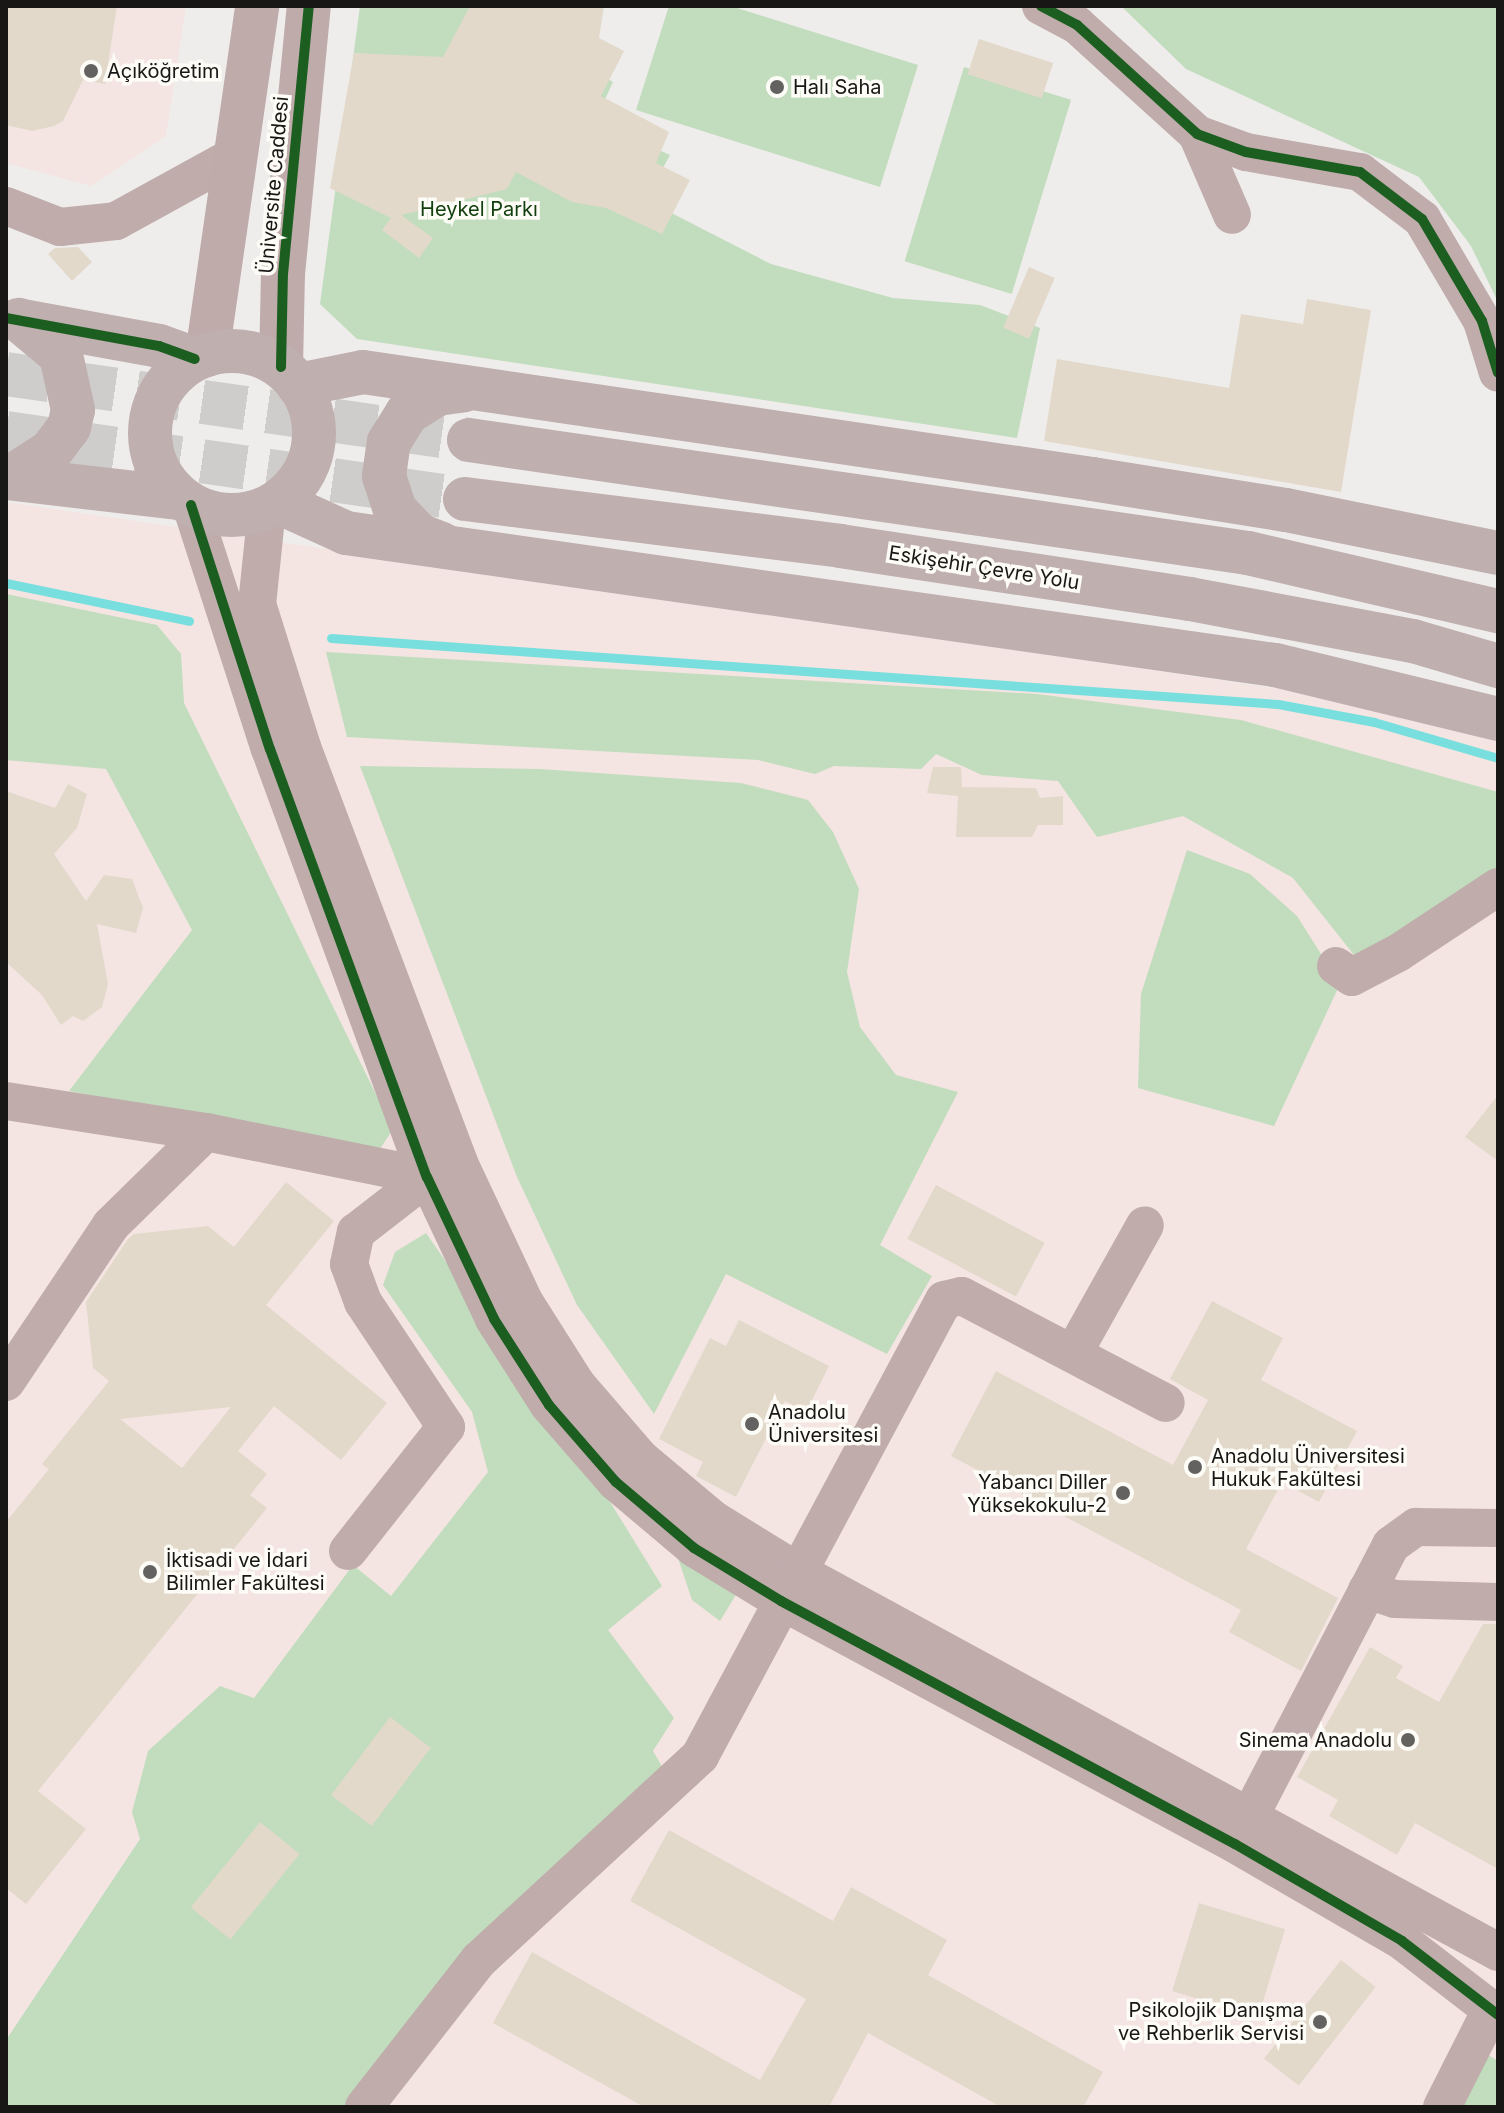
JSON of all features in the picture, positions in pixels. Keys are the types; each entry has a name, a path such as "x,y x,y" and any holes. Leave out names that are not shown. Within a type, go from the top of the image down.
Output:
{"highway":[{"path":"12,319 159,346 201,357 233,350 290,376 363,372 1092,479 1286,510 1498,553"},
{"path":"8,478 51,451 69,427 73,410 61,355 12,319"},
{"path":"186,501 164,480 149,436 161,391 201,357"},
{"path":"8,478 186,501 229,516 272,505 297,484 310,461 314,434 311,408 290,376"},
{"path":"451,548 411,527 395,510 384,476 389,442 407,413 437,394 471,389"},
{"path":"469,440 1248,553 1498,611"},
{"name":"Eskişehir Çevre Yolu","path":"465,499 840,546 1190,599 1413,641 1498,666"},
{"path":"272,505 346,533 1275,665 1498,719"}],"main road":[{"name":"Üniversite Caddesi","path":"201,357 236,155 257,6"},
{"name":"Üniversite Caddesi","path":"290,376 283,274 309,6"}],"street":[{"path":"1041,6 1077,25 1197,134 1246,152 1360,172 1422,219 1482,321 1498,373"},
{"path":"1197,134 1232,215"},
{"path":"6,206 60,227 116,221 236,155"},
{"path":"186,501 270,749 427,1177 494,1319 549,1405 616,1482 672,1529 789,1586 1243,1829 1497,1951 1486,2007 1442,2107"},
{"path":"272,505 266,557 257,590 261,620 302,747 468,1184 525,1303 577,1385 640,1458 789,1586"},
{"path":"1336,966 1352,977 1398,953 1498,887"},
{"path":"6,1101 206,1132 468,1184"},
{"path":"6,1382 111,1225 206,1132"},
{"path":"348,1551 446,1427 363,1302 349,1264 356,1232 427,1177"},
{"path":"1074,1352 1145,1225"},
{"path":"364,2107 479,1960 700,1756 944,1300 962,1296 1074,1352 1166,1403"},
{"path":"1243,1829 1391,1545 1416,1527 1498,1528"},
{"path":"1367,1590 1395,1599 1498,1602"},
{"path":"1243,1829 1402,1941 1486,2007"}],"shaded area":[{"name":"Açıköğretim","path":"6,6 186,6 166,136 91,186 6,163"},
{"name":"Anadolu Üniversitesi","path":"6,502 1281,689 1498,741 1498,2107 6,2107"}],"green space":[{"name":"Heykel Parkı","path":"360,6 509,6 509,22 613,82 595,121 670,155 646,200 771,264 893,298 980,305 1040,328 1017,438 357,339 320,304"},
{"name":"Halı Saha","path":"669,6 731,6 918,65 880,187 636,110"},
{"path":"1121,6 1498,6 1498,302 1471,246 1419,177 1186,69"},
{"path":"964,67 1071,100 1012,294 905,261"},
{"path":"6,594 157,625 181,654 184,703 393,1129 378,1152 69,1091 192,930 106,769 6,760"},
{"path":"326,652 1037,694 1241,720 1498,792 1498,874 1358,960 1293,878 1183,816 1097,837 1058,781 982,775 936,754 921,769 834,766 815,774 758,760 347,737"},
{"path":"360,766 540,769 741,783 808,800 833,832 859,889 847,972 860,1027 896,1075 958,1092 880,1245 932,1276 887,1354 726,1274 654,1414 577,1305 517,1177"},
{"path":"1187,850 1250,874 1297,916 1340,984 1274,1126 1138,1088 1141,994"},
{"path":"426,1233 591,1471 662,1586 608,1630 674,1718 653,1751 671,1782 364,2107 6,2107 6,2040 140,1839 132,1812 148,1751 220,1686 254,1698 353,1565 391,1596 488,1472 472,1412 383,1285 395,1252"},
{"path":"677,1555 737,1593 720,1621 692,1600"},
{"path":"1473,2046 1498,2061 1498,2107 1442,2107"}],"building":[{"path":"6,6 117,6 105,84 83,80 63,121 54,126 32,131 6,125"},
{"path":"470,6 604,6 599,38 624,51 601,96 669,132 656,163 690,180 662,234 606,208 572,202 516,172 507,189 401,215 433,238 419,258 382,230 391,218 330,188 354,53 443,57"},
{"path":"979,39 1053,63 1042,98 968,74"},
{"path":"78,247 92,262 72,281 48,254 55,248"},
{"path":"1029,267 1055,278 1029,339 1003,328"},
{"path":"1307,299 1371,310 1341,492 1044,441 1057,359 1229,388 1241,314 1303,324"},
{"path":"933,767 961,767 962,787 1036,788 1040,798 1063,796 1063,825 1038,825 1032,837 956,837 958,796 927,793"},
{"path":"68,784 87,794 77,828 54,854 86,901 104,875 132,879 143,908 136,933 97,924 108,984 102,1007 83,1021 73,1016 61,1025 42,995 6,962 6,791 55,808"},
{"path":"1498,1095 1498,1161 1465,1137"},
{"name":"İktisadi ve İdari Bilimler Fakültesi","path":"286,1182 334,1221 266,1305 387,1403 341,1460 274,1406 238,1451 267,1474 250,1495 267,1508 38,1791 86,1829 26,1904 6,1888 6,1522 49,1469 42,1464 109,1381 93,1368 86,1302 128,1239 134,1234 208,1226 234,1247","holes":["231,1407 182,1468 120,1419"]},
{"path":"936,1185 1045,1243 1016,1297 907,1239"},
{"name":"Yabancı Diller Yüksekokulu-2","path":"1212,1301 1283,1338 1261,1380 1357,1431 1319,1502 1282,1482 1246,1549 1338,1598 1301,1671 1229,1632 1241,1610 951,1456 996,1371 1173,1465 1208,1400 1170,1379"},
{"path":"739,1320 829,1366 806,1412 785,1401 736,1497 696,1476 703,1462 659,1439 710,1338 726,1346"},
{"name":"Sinema Anadolu","path":"1483,1624 1498,1624 1498,1869 1415,1823 1397,1855 1329,1816 1338,1800 1297,1777 1370,1647 1403,1666 1396,1678 1439,1702"},
{"path":"390,1717 431,1748 372,1826 331,1795"},
{"path":"260,1822 300,1854 230,1940 191,1907"},
{"path":"669,1830 833,1921 851,1887 947,1940 928,1975 1103,2072 1083,2107 1001,2107 868,2033 829,2107 644,2107 493,2023 532,1952 760,2080 806,1999 630,1901"},
{"path":"1199,1903 1285,1929 1258,2017 1172,1991"},
{"name":"Psikolojik Danışma ve Rehberlik Servisi","path":"1341,1960 1376,1987 1299,2086 1264,2059"}],"waterway":[{"path":"6,583 189,621"},
{"path":"331,638 1278,704 1374,722 1498,758"}],"tunnel":[{"path":"6,374 469,440"},
{"path":"6,433 465,499"}],"cycle path":[{"path":"281,367 283,274 309,6"},
{"path":"1041,6 1077,25 1197,134 1246,152 1360,172 1422,219 1482,321 1498,373"},
{"path":"6,318 159,346 195,359"},
{"path":"191,505 270,749 427,1177 494,1319 549,1405 616,1482 694,1548 781,1601 1235,1844 1402,1941 1498,2015"}],"place":[{"name":"Açıköğretim","path":"91,71"},
{"name":"Halı Saha","path":"777,87"},
{"name":"Anadolu Üniversitesi","path":"752,1424"},
{"name":"Anadolu Üniversitesi Hukuk Fakültesi","path":"1195,1467"},
{"name":"Yabancı Diller Yüksekokulu-2","path":"1123,1493"},
{"name":"İktisadi ve İdari Bilimler Fakültesi","path":"150,1572"},
{"name":"Sinema Anadolu","path":"1408,1740"},
{"name":"Psikolojik Danışma ve Rehberlik Servisi","path":"1320,2022"}]}
